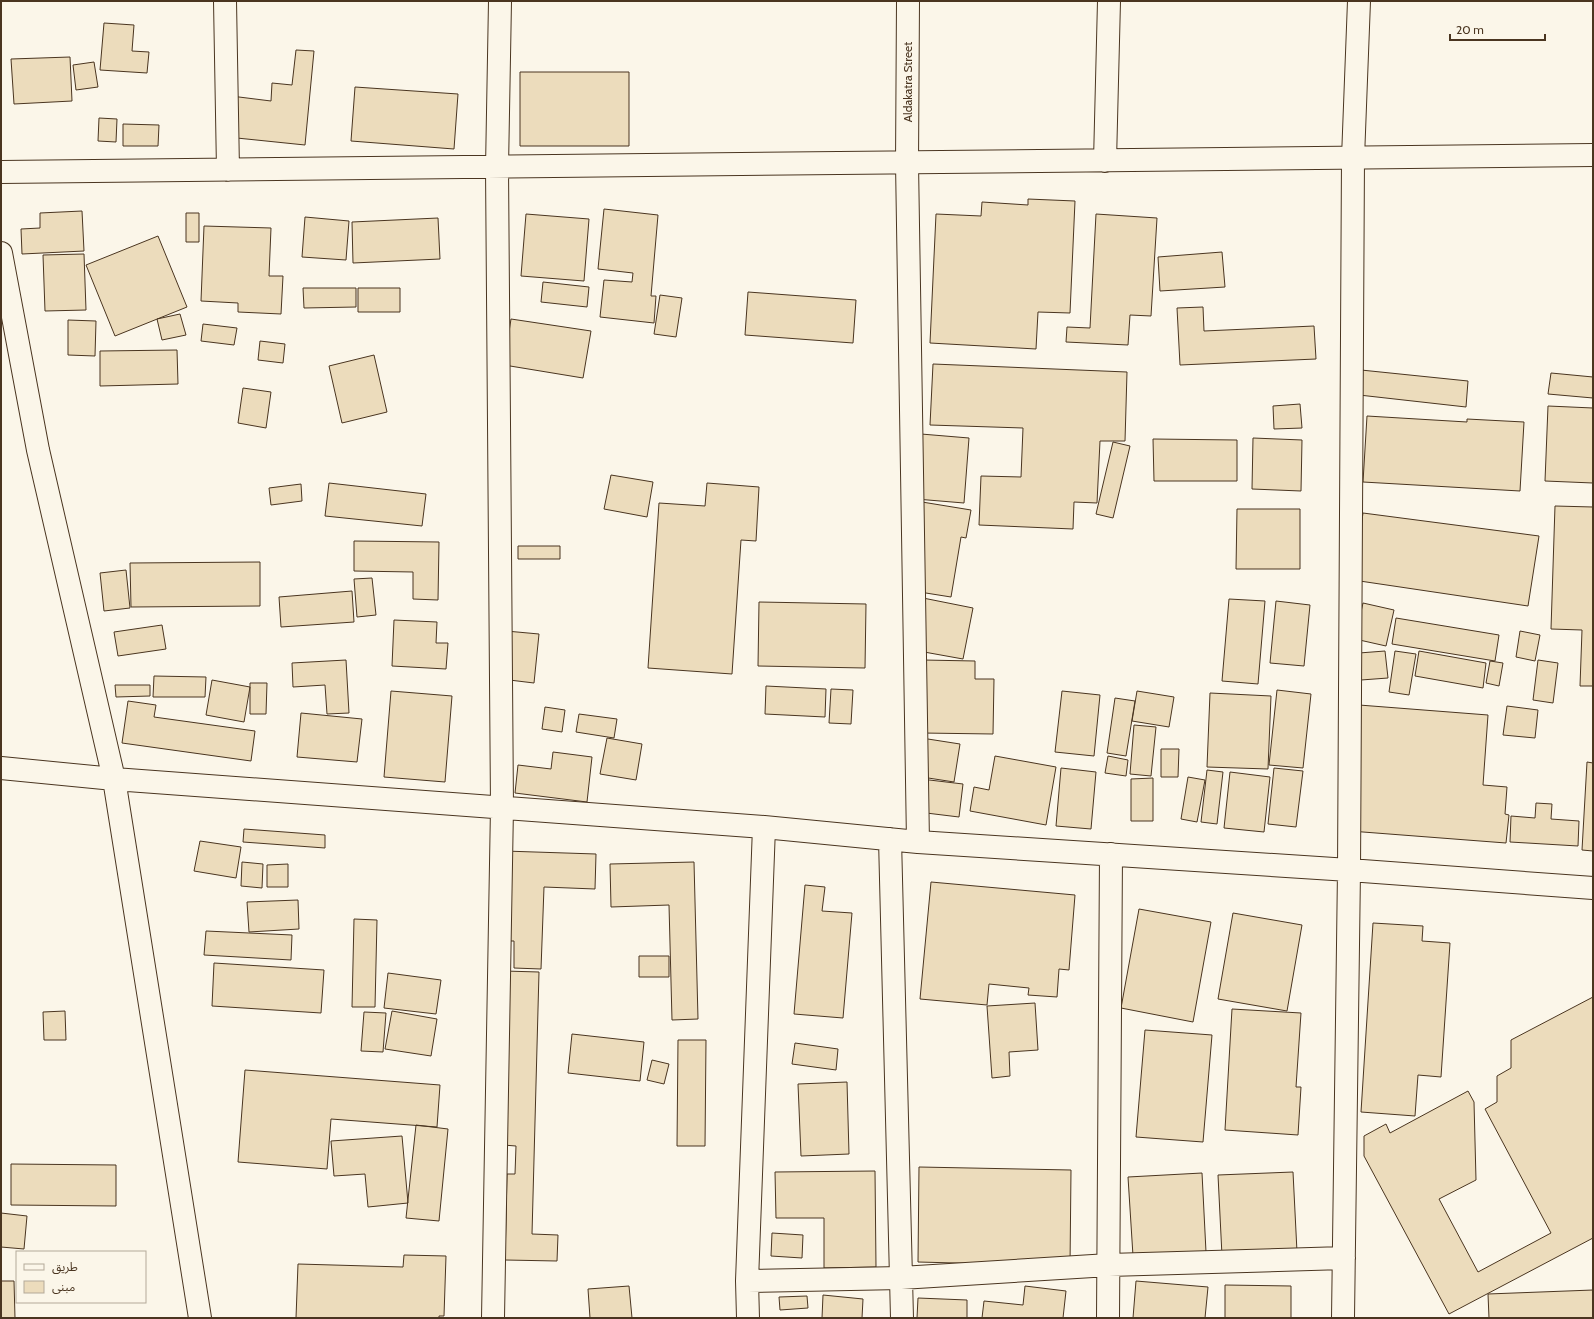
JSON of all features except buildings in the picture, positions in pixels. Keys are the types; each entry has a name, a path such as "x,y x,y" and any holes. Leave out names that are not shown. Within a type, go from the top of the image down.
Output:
{"street":[{"path":"225,1 228,170"},
{"path":"493,1318 502,807 497,168 500,1"},
{"name":"Aldakatra Street","path":"908,1 907,163 918,842"},
{"path":"1105,161 1109,1"},
{"path":"1343,1318 1349,870 1353,158 1359,1"},
{"path":"1,172 497,168 1593,155"},
{"path":"1,253 38,450 114,779 200,1318"},
{"path":"1,768 114,779 764,826 918,842 1349,870 1593,888"},
{"path":"748,1318 747,1281 764,826"},
{"path":"890,839 902,1318"},
{"path":"1108,1318 1110,854"},
{"path":"747,1281 901,1278 1109,1265 1344,1258"}]}
